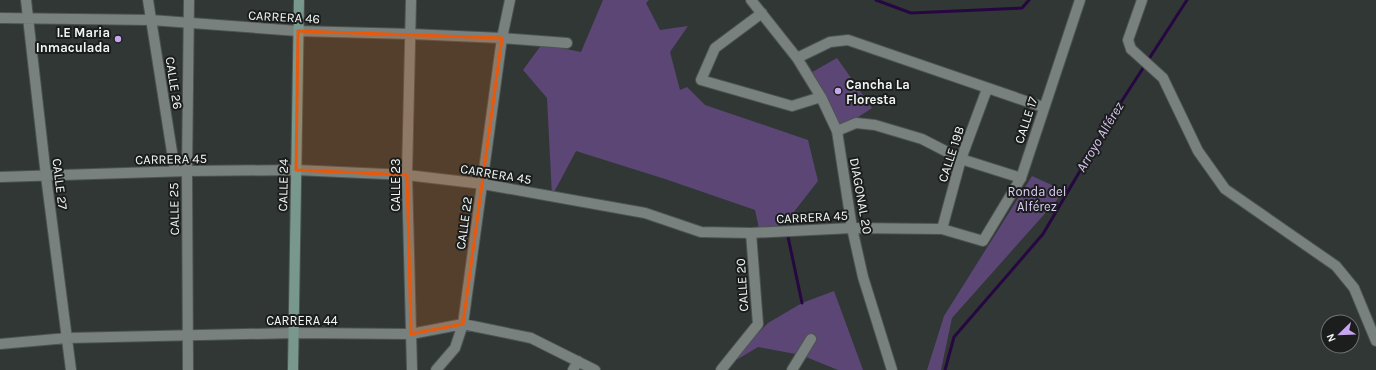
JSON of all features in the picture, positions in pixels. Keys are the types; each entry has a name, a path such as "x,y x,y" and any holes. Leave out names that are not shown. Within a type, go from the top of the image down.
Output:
{"main road":[{"name":"CALLE 24","path":"293,370 299,0"}],"street":[{"name":"CALLE 27","path":"26,0 46,176 71,370"},
{"name":"CALLE 26","path":"148,0 175,171"},
{"name":"CALLE 25","path":"188,370 187,171 189,0"},
{"name":"CALLE 23","path":"412,0 407,175 412,370"},
{"name":"CALLE 22","path":"436,370 455,348 463,324 502,38 510,0"},
{"name":"DIAGONAL 20","path":"751,0 797,58 821,97 837,130 852,228 863,277 892,370"},
{"name":"CALLE 17","path":"983,241 1020,178 1080,0"},
{"path":"1142,0 1128,40 1131,49 1163,78 1198,150 1225,189 1336,266 1354,288 1376,341"},
{"path":"762,13 716,48 701,80 792,106 821,97"},
{"name":"CARRERA 46","path":"0,18 151,20 298,31 502,38 567,44"},
{"path":"797,58 830,42 848,40 1044,107"},
{"name":"CALLE 19B","path":"942,229 961,159 988,89"},
{"path":"837,130 856,123 875,125 922,139 961,159 1020,178"},
{"name":"CARRERA 45","path":"0,178 175,171 296,170 407,175 483,184 644,213 702,232 751,233 852,228 942,229 983,241"},
{"name":"CALLE 20","path":"721,370 758,324 751,233"},
{"name":"CARRERA 44","path":"0,344 67,338 188,335 294,333 411,334 463,324 531,338 595,370"},
{"path":"792,370 811,338"},
{"path":"573,370 578,361"}],"highlighted area":[{"path":"298,31 502,38 463,324 411,334 407,175 296,170"}],"green space":[{"path":"603,0 649,0 646,3 660,30 688,26 670,52 680,90 687,87 705,105 808,140 818,181 786,222 760,233 755,210 665,179 576,151 552,196 547,98 523,70 542,44 581,52"},
{"name":"Cancha La Floresta","path":"837,58 872,108 837,131 807,75"},
{"name":"Ronda del Alférez","path":"1032,176 1065,191 952,318 941,370 927,370 944,316"},
{"path":"834,291 863,370 838,370 801,355 758,347 723,368 768,323 802,303"}],"waterway":[{"path":"876,0 911,13 1022,8 1029,0"},
{"name":"Arroyo Alférez","path":"945,370 954,337 1043,234 1114,113 1187,0"},
{"path":"787,232 802,303"}],"place":[{"name":"I.E Maria Inmaculada","path":"118,39"},
{"name":"Cancha La Floresta","path":"838,91"}]}
